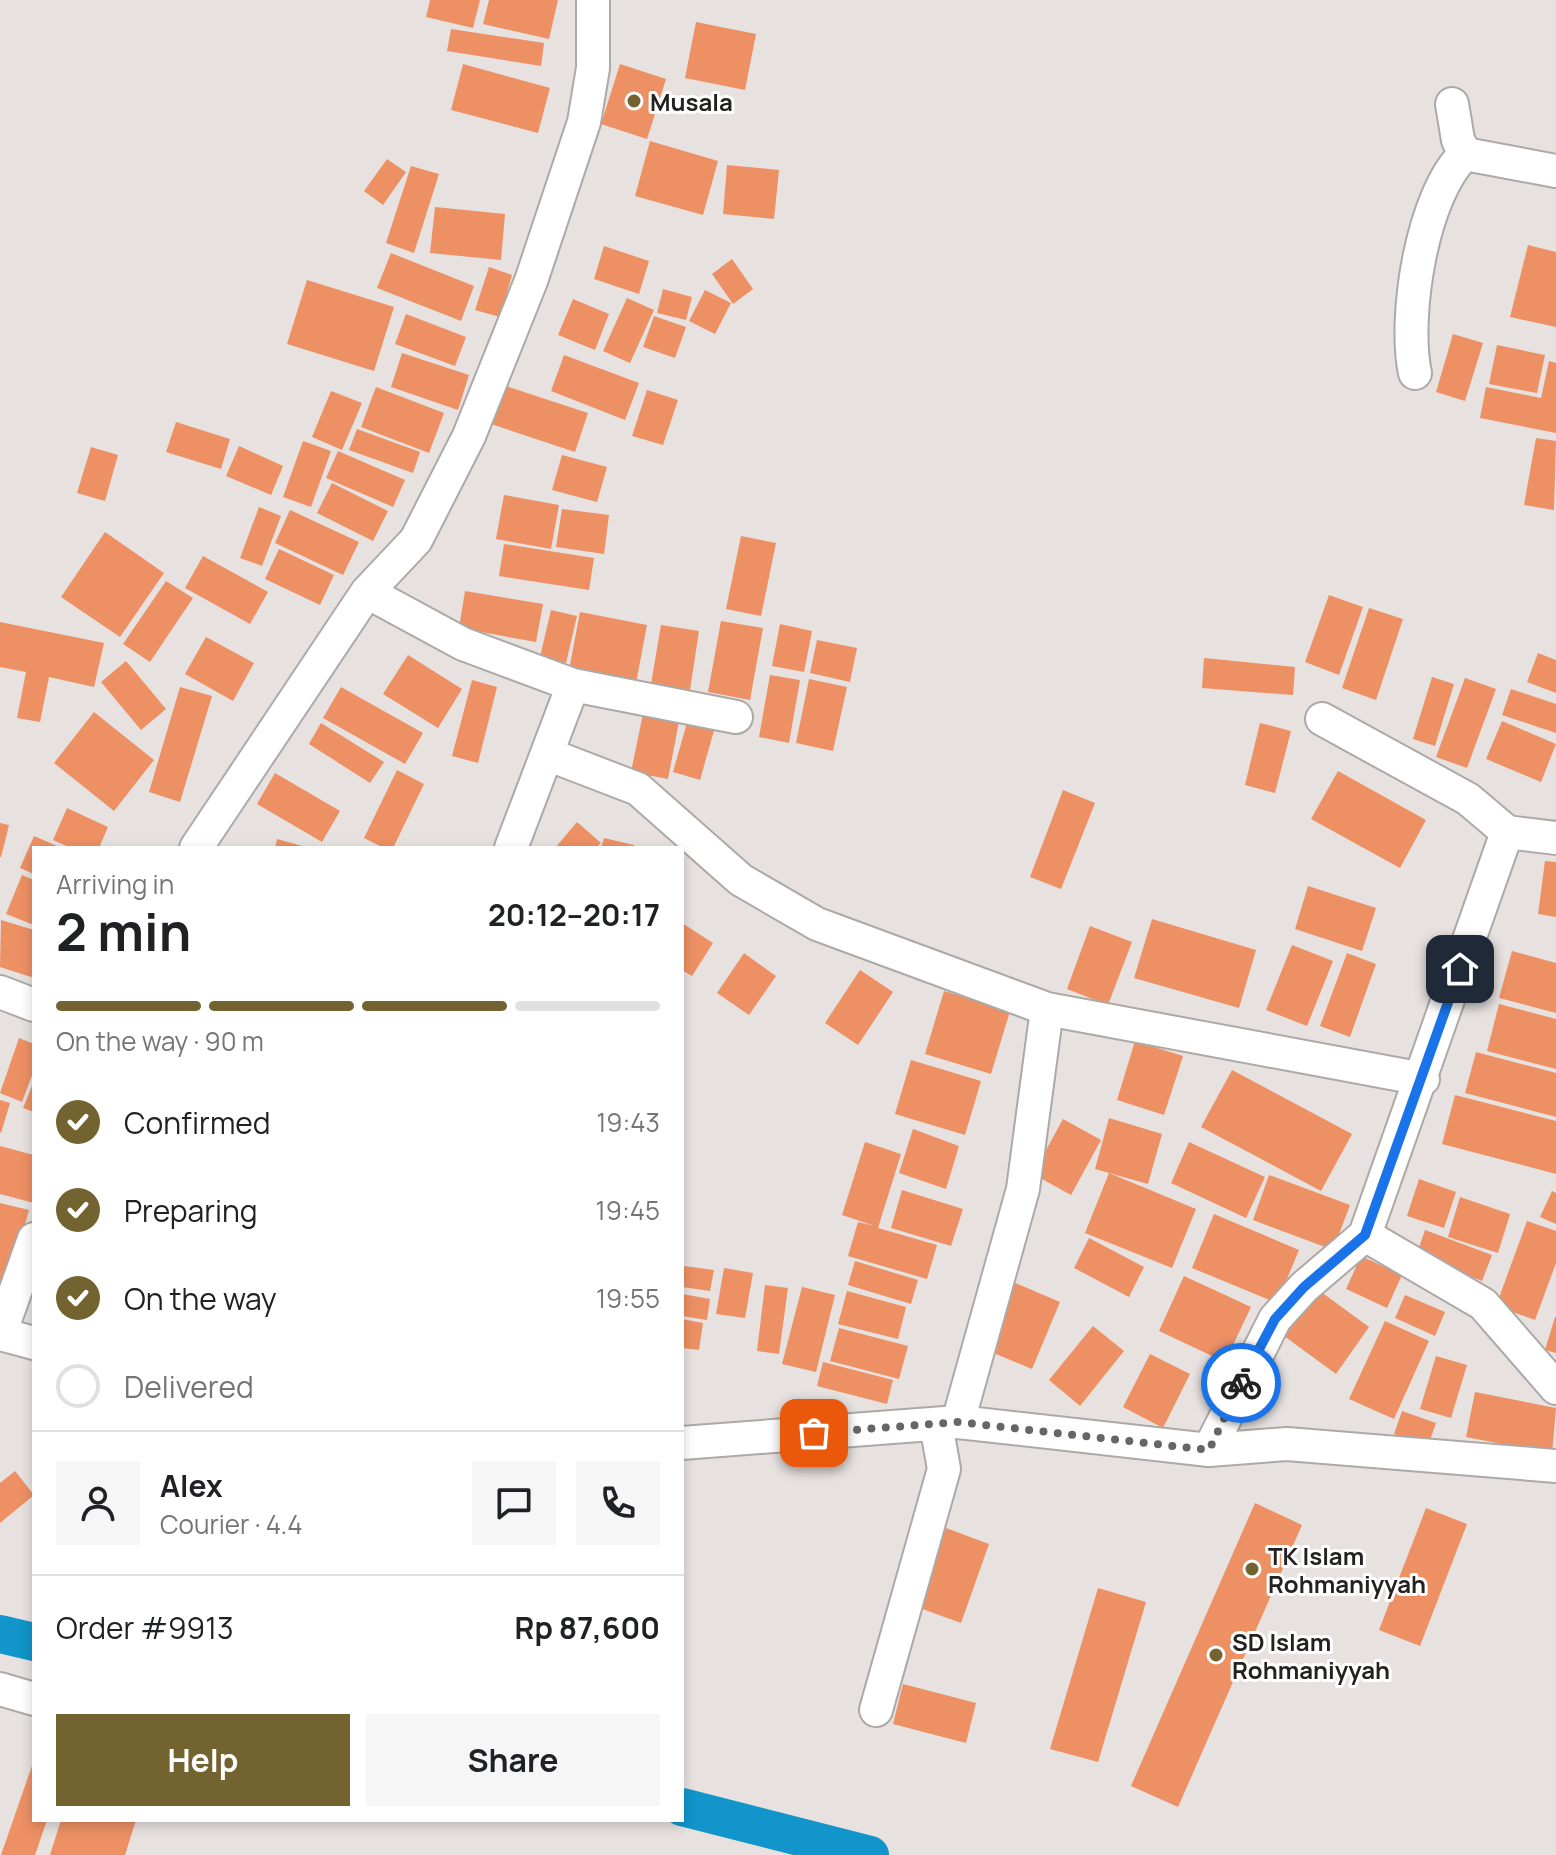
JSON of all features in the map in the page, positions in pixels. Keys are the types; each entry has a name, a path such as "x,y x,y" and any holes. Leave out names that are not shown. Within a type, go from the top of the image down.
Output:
{"street":[{"path":"197,846 367,592 416,540 469,436 531,281 584,122 593,68 593,0"},
{"path":"1452,104 1458,140 1465,154"},
{"path":"1465,154 1556,171"},
{"path":"1415,373 1409,329 1417,274 1445,179 1465,154"},
{"path":"367,592 463,644 573,685 736,717"},
{"path":"512,846 573,685"},
{"path":"1322,719 1468,799 1507,832 1556,838"},
{"path":"547,754 638,789 741,880 817,924 1047,1009 1423,1079"},
{"path":"1209,1450 1275,1319 1304,1287 1365,1235 1423,1079 1507,832"},
{"path":"0,992 32,1004"},
{"path":"876,1710 939,1493 947,1423 1023,1189 1047,1009"},
{"path":"1365,1235 1483,1304 1556,1388"},
{"path":"32,1245 0,1334 32,1342"},
{"path":"684,1443 947,1423 1209,1450 1287,1444 1556,1466"},
{"path":"0,1689 32,1698"}],"building":[{"path":"430,0 480,0 473,28 426,17"},
{"path":"489,0 558,0 549,39 483,24"},
{"path":"696,22 756,34 745,90 685,78"},
{"path":"451,29 544,43 541,66 447,51"},
{"path":"463,64 550,88 538,133 451,110"},
{"name":"Musala","path":"620,64 666,79 647,139 601,124"},
{"path":"650,141 718,161 703,215 635,196"},
{"path":"387,159 406,172 383,205 364,191"},
{"path":"727,165 779,170 774,219 723,214"},
{"path":"411,166 439,174 414,253 386,243"},
{"path":"435,207 505,214 501,260 430,253"},
{"path":"1528,245 1556,252 1556,327 1510,317"},
{"path":"604,246 649,261 639,294 594,279"},
{"path":"391,253 474,286 461,321 377,288"},
{"path":"732,259 753,289 733,304 712,274"},
{"path":"489,267 512,275 500,317 475,310"},
{"path":"307,280 394,307 374,371 287,344"},
{"path":"663,289 692,297 686,320 657,313"},
{"path":"705,290 731,303 715,334 689,321"},
{"path":"627,298 654,310 630,363 603,351"},
{"path":"573,299 609,314 595,350 558,335"},
{"path":"406,314 466,337 455,366 395,344"},
{"path":"654,316 686,327 675,358 643,347"},
{"path":"1453,334 1483,343 1465,401 1436,392"},
{"path":"1497,345 1545,355 1537,393 1489,384"},
{"path":"402,353 469,375 458,410 391,387"},
{"path":"564,355 639,383 625,420 551,391"},
{"path":"1549,361 1556,363 1556,433 1480,418 1486,387 1541,398"},
{"path":"503,385 588,413 575,452 491,424"},
{"path":"376,387 444,413 429,453 361,427"},
{"path":"647,390 678,400 663,445 632,436"},
{"path":"331,391 362,403 342,450 312,437"},
{"path":"176,422 230,439 221,469 166,452"},
{"path":"357,429 420,452 413,473 349,450"},
{"path":"1536,438 1556,441 1554,510 1524,505"},
{"path":"303,441 331,451 311,507 283,497"},
{"path":"239,446 283,466 271,495 226,476"},
{"path":"91,447 118,455 105,501 77,493"},
{"path":"338,451 405,480 393,507 326,478"},
{"path":"562,455 607,467 597,502 552,490"},
{"path":"332,483 388,511 373,541 317,513"},
{"path":"504,495 559,505 551,549 496,539"},
{"path":"259,507 281,516 262,566 240,558"},
{"path":"562,509 609,515 604,554 556,547"},
{"path":"290,510 359,542 343,575 275,543"},
{"path":"105,532 164,573 120,637 61,597"},
{"path":"741,536 776,543 761,616 726,609"},
{"path":"504,544 594,558 589,590 499,576"},
{"path":"279,549 334,575 320,605 265,579"},
{"path":"203,556 268,592 250,624 185,588"},
{"path":"166,581 193,598 150,662 123,644"},
{"path":"465,591 543,604 536,642 459,628"},
{"path":"1329,595 1363,607 1339,675 1305,662"},
{"path":"1369,608 1403,619 1376,700 1342,688"},
{"path":"551,610 577,616 566,663 540,657"},
{"path":"580,612 647,625 636,683 569,670"},
{"path":"721,621 763,628 750,700 708,692"},
{"path":"0,622 104,643 94,687 49,677 40,722 17,718 26,672 0,667"},
{"path":"780,624 812,631 804,672 772,666"},
{"path":"661,625 699,631 690,690 651,684"},
{"path":"206,637 254,663 233,701 185,674"},
{"path":"817,640 857,648 850,682 810,673"},
{"path":"1538,653 1556,660 1556,693 1527,682"},
{"path":"408,655 462,689 438,728 383,694"},
{"path":"1204,658 1295,667 1293,695 1202,688"},
{"path":"126,661 166,709 141,730 101,682"},
{"path":"770,675 800,680 789,743 759,737"},
{"path":"1432,677 1454,684 1435,746 1413,739"},
{"path":"1465,678 1496,689 1467,768 1436,757"},
{"path":"809,679 847,687 833,751 796,743"},
{"path":"472,680 497,687 478,763 452,756"},
{"path":"180,687 212,696 180,802 149,792"},
{"path":"341,687 423,733 405,764 323,718"},
{"path":"1511,689 1556,704 1556,733 1502,715"},
{"path":"645,704 681,711 668,779 631,772"},
{"path":"94,712 154,760 114,811 54,763"},
{"path":"688,719 715,727 700,780 673,772"},
{"path":"1502,721 1556,744 1541,782 1486,759"},
{"path":"321,723 384,762 370,783 309,744"},
{"path":"1260,723 1291,731 1275,793 1245,785"},
{"path":"397,770 424,784 394,846 380,846 364,838"},
{"path":"1338,771 1426,820 1400,868 1311,819"},
{"path":"275,773 340,811 322,842 257,804"},
{"path":"1063,790 1095,803 1061,889 1030,877"},
{"path":"67,808 108,827 100,846 66,846 53,840"},
{"path":"577,822 601,843 598,846 557,846"},
{"path":"0,823 9,825 1,857 0,857"},
{"path":"34,836 57,846 32,846 32,873 20,868"},
{"path":"604,838 634,845 634,846 602,846"},
{"path":"277,839 302,846 275,846"},
{"path":"1545,861 1556,862 1556,917 1538,914"},
{"path":"22,875 32,879 32,924 6,914"},
{"path":"1308,886 1376,908 1362,951 1295,929"},
{"path":"1152,919 1256,950 1239,1008 1134,978"},
{"path":"1,920 32,929 32,977 0,967"},
{"path":"684,924 713,943 692,976 684,971"},
{"path":"1090,926 1132,942 1108,1005 1067,989"},
{"path":"1292,945 1333,961 1307,1026 1266,1010"},
{"path":"1512,951 1556,963 1556,1013 1499,998"},
{"path":"744,953 776,976 749,1015 717,993"},
{"path":"1347,953 1376,964 1350,1037 1320,1026"},
{"path":"860,970 893,992 858,1045 825,1023"},
{"path":"944,991 1010,1011 991,1074 925,1054"},
{"path":"1499,1004 1556,1019 1556,1069 1487,1051"},
{"path":"19,1038 32,1043 32,1075 22,1102 0,1093"},
{"path":"1135,1041 1183,1056 1164,1115 1117,1100"},
{"path":"1476,1052 1556,1073 1556,1117 1465,1093"},
{"path":"911,1060 981,1081 965,1135 895,1114"},
{"path":"1232,1070 1352,1134 1321,1191 1201,1127"},
{"path":"32,1086 32,1111 23,1108"},
{"path":"1455,1095 1556,1121 1556,1174 1442,1144"},
{"path":"0,1100 10,1103 1,1133 0,1132"},
{"path":"1109,1118 1162,1134 1148,1184 1095,1169"},
{"path":"1063,1119 1101,1140 1071,1195 1033,1174"},
{"path":"913,1129 959,1146 946,1189 899,1173"},
{"path":"865,1142 901,1154 878,1228 937,1245 927,1279 848,1256 858,1222 875,1226 842,1215"},
{"path":"1189,1142 1265,1177 1246,1218 1171,1183"},
{"path":"0,1146 32,1154 32,1202 0,1194"},
{"path":"1109,1173 1196,1209 1172,1268 1085,1233"},
{"path":"1269,1175 1350,1205 1333,1250 1253,1220"},
{"path":"1419,1179 1456,1192 1444,1228 1407,1216"},
{"path":"902,1190 963,1209 951,1246 891,1228"},
{"path":"1552,1191 1556,1193 1556,1224 1540,1217"},
{"path":"1460,1197 1510,1214 1498,1253 1448,1237"},
{"path":"0,1203 29,1210 4,1302 0,1301"},
{"path":"1214,1214 1299,1250 1277,1303 1192,1268"},
{"path":"1527,1221 1556,1231 1556,1263 1535,1320 1496,1306"},
{"path":"1425,1230 1492,1255 1482,1281 1416,1256"},
{"path":"1089,1238 1144,1267 1129,1297 1074,1268"},
{"path":"1361,1256 1402,1275 1387,1308 1346,1289"},
{"path":"855,1261 918,1280 911,1304 848,1285"},
{"path":"684,1266 714,1270 710,1291 684,1287"},
{"path":"724,1268 753,1273 745,1318 716,1314"},
{"path":"1184,1276 1251,1307 1225,1362 1159,1331"},
{"path":"1013,1282 1060,1302 1032,1369 984,1349"},
{"path":"765,1285 788,1288 779,1354 757,1351"},
{"path":"1313,1286 1369,1327 1336,1374 1280,1333"},
{"path":"802,1287 835,1295 816,1372 782,1364"},
{"path":"847,1291 906,1307 898,1339 838,1324"},
{"path":"684,1294 710,1299 707,1320 684,1316"},
{"path":"1405,1295 1445,1312 1435,1336 1395,1318"},
{"path":"1556,1317 1556,1353 1545,1350"},
{"path":"684,1319 703,1323 699,1350 684,1348"},
{"path":"1385,1321 1429,1341 1394,1419 1349,1399"},
{"path":"1093,1326 1124,1351 1080,1406 1049,1380"},
{"path":"839,1328 908,1346 899,1379 830,1361"},
{"path":"1150,1354 1190,1374 1163,1428 1123,1407"},
{"path":"1436,1356 1467,1365 1451,1418 1420,1409"},
{"path":"823,1362 893,1380 887,1404 817,1386"},
{"path":"1475,1392 1556,1408 1552,1454 1466,1437"},
{"path":"1402,1411 1436,1423 1428,1446 1394,1434"},
{"path":"15,1471 32,1497 0,1523 0,1483"},
{"name":"SD Islam Rohmaniyyah","path":"1255,1503 1302,1525 1178,1807 1131,1786"},
{"path":"1426,1508 1467,1524 1420,1646 1379,1630"},
{"path":"946,1528 989,1544 961,1623 917,1607"},
{"path":"1098,1588 1146,1602 1098,1762 1050,1749"},
{"path":"903,1684 976,1703 966,1743 893,1724"},
{"path":"32,1766 32,1822 46,1822 35,1855 1,1855"},
{"path":"60,1822 135,1822 125,1855 50,1855"}],"waterway":[{"path":"0,1634 32,1642"},
{"path":"684,1808 870,1855"}],"way so far":[{"path":"814,1433 958,1422 1209,1450 1241,1383"}],"place":[{"name":"Musala","path":"634,101"},
{"name":"TK Islam Rohmaniyyah","path":"1252,1569"},
{"name":"SD Islam Rohmaniyyah","path":"1216,1655"}],"route":[{"path":"1241,1383 1275,1319 1304,1287 1365,1235 1460,969"}]}
